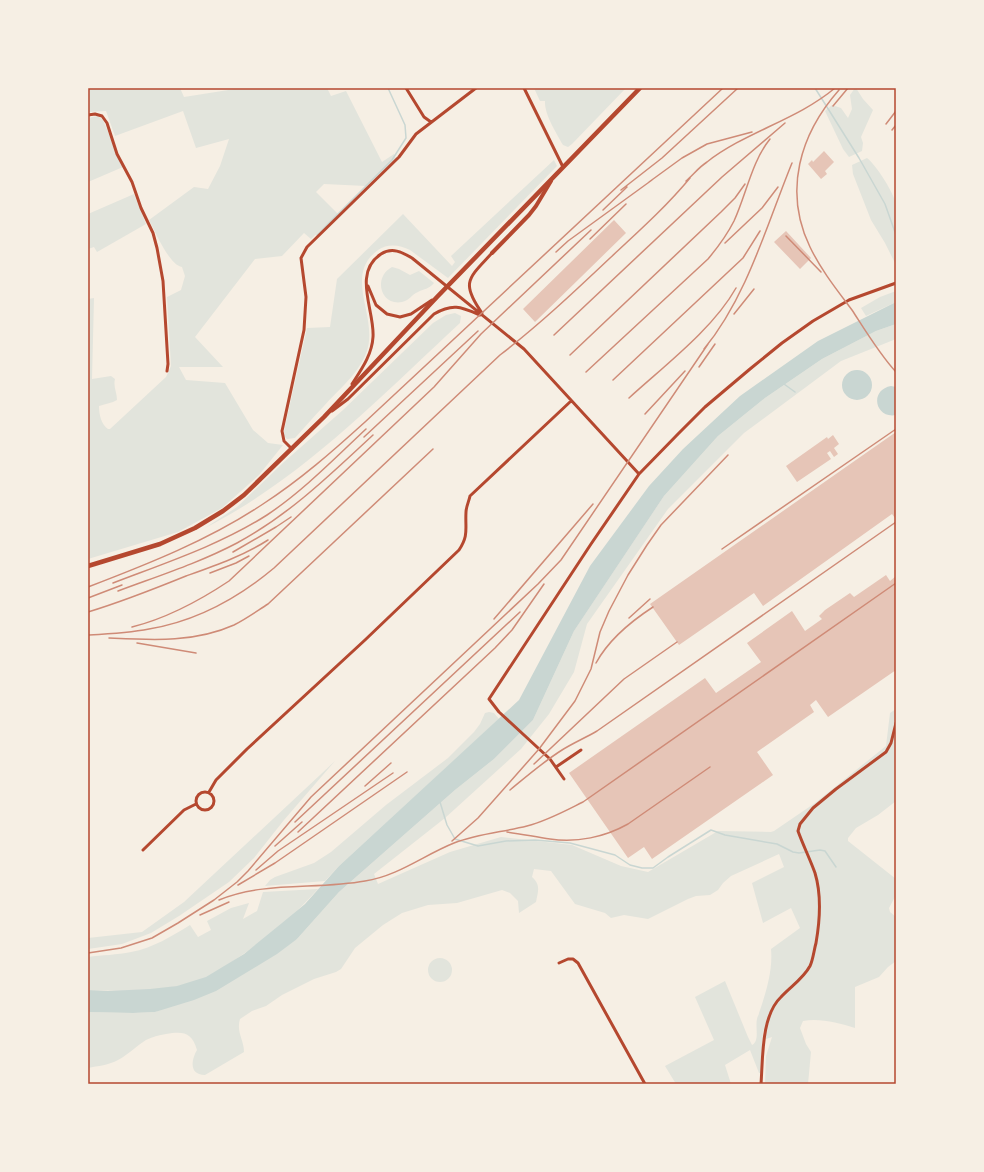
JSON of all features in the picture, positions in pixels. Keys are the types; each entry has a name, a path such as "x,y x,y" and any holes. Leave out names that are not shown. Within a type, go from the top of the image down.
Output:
{"main road":[{"path":"88,566 160,544 195,528 223,511 244,495 324,417 437,297 640,88"}],"street":[{"path":"406,88 424,116 431,122"},
{"path":"292,449 284,441 282,431 304,330 306,297 301,258 308,247 399,157 416,134 476,88"},
{"path":"524,88 563,167"},
{"path":"88,115 95,114 102,116 107,123 118,154 132,182 158,248 163,281 168,364 167,371"},
{"path":"484,316 473,301 469,290 470,280 473,273 529,215 552,179"},
{"path":"350,388 368,358 373,338 373,323 366,294 368,274 371,266 378,257 387,251 399,251 412,258 524,350 639,474"},
{"path":"564,779 550,758 499,712 489,699 582,556 639,474 705,407 782,343 814,321 851,299 896,282"},
{"path":"367,284 376,305 387,314 400,317 410,314 437,297"},
{"path":"324,417 348,399 434,314 444,309 460,307 484,316"},
{"path":"209,792 216,780 242,754 459,550 465,542 466,511 470,496 572,402"},
{"path":"761,1084 765,1032 770,1013 780,998 795,984 811,965 820,915 818,886 815,874 798,831 800,824 813,808 886,752 891,743 896,723"},
{"path":"556,767 581,750"},
{"path":"200,792 209,792 215,799 212,808 205,810 198,807 196,804 197,795 200,792"},
{"path":"143,850 184,810 196,804"},
{"path":"559,963 568,959 573,959 578,963 645,1084"}],"shaded area":[{"path":"88,88 180,88 184,97 241,88 327,88 331,96 346,91 382,162 394,154 396,159 366,186 324,184 316,192 338,214 311,239 304,233 282,256 255,259 195,337 223,367 179,367 186,380 225,383 253,430 268,443 283,445 259,475 222,508 178,532 88,559 88,299 94,298 92,379 111,376 115,379 114,385 117,400 99,406 102,422 108,429 110,429 166,377 171,366 167,297 181,290 185,276 182,267 177,265 167,254 149,220 194,187 208,189 220,166 229,139 196,148 183,111 115,136 106,111 88,112"},
{"path":"534,88 626,88 568,147 563,145 554,130 545,106 545,101 540,101"},
{"path":"855,88 873,110 861,137 863,143 862,151 849,157 843,149 825,111 832,105 841,108 848,118 852,109 850,95"},
{"path":"98,116 103,120 123,167 88,182 88,118"},
{"path":"867,158 884,180 895,200 897,220 896,265 871,220 853,174 852,165"},
{"path":"554,160 557,166 448,278 410,250 398,246 386,246 378,250 368,261 363,273 362,286 369,328 369,342 365,356 352,376 295,438 287,439 284,436 284,431 307,328 330,327 337,279 403,214 452,266 455,262 451,256"},
{"path":"134,194 146,224 97,252 94,247 88,249 88,214"},
{"path":"392,267 410,275 419,271 434,283 428,288 416,293 409,299 402,302 388,300 384,295 381,284 382,277"},
{"path":"896,291 896,302 866,316 861,308 880,297"},
{"path":"896,302 896,324 876,331 822,359 765,398 718,436 664,496 574,631 533,720 494,759 455,790 339,892 297,939 277,954 216,991 194,1000 155,1012 88,1012 88,990 108,991 150,989 177,986 206,977 244,954 305,904 339,866 519,700 590,566 649,486 683,449 740,396 818,341"},
{"path":"455,313 461,316 460,323 370,407 308,461 241,508 205,528 237,507 284,462 343,410 433,323 446,315"},
{"path":"896,324 896,339 841,361 744,433 668,509 587,624 574,672 549,714 521,749 445,818 374,874 378,884 450,852 501,837 572,845 621,866 648,872 718,831 774,831 815,803 886,746 890,713 896,709 896,801 878,815 856,828 848,838 848,841 896,879 896,895 889,908 890,912 896,917 896,961 879,977 855,987 855,1028 823,1021 803,1021 800,1028 806,1044 811,1052 808,1084 765,1084 766,1056 772,1037 766,1039 763,1029 761,1073 759,1073 750,1050 725,1065 731,1084 676,1084 665,1066 714,1040 695,997 725,981 752,1045 756,1040 757,1018 770,973 771,949 800,928 791,908 763,923 752,883 784,867 779,854 731,876 718,890 710,895 696,896 688,899 648,919 624,915 611,918 605,913 575,904 551,871 534,869 532,877 538,886 536,902 519,913 518,901 510,893 502,890 457,903 428,905 402,913 383,925 355,948 341,969 314,979 282,995 266,1006 252,1011 240,1019 239,1028 244,1052 205,1075 194,1070 193,1058 197,1050 192,1039 186,1034 182,1033 156,1036 142,1042 115,1062 88,1068 88,1012 155,1012 297,939 339,892 455,790 494,759 533,720 574,631 664,496 718,436 765,398 822,359 876,331"},
{"path":"857,370 867,375 872,385 867,395 857,400 847,395 842,385 847,375"},
{"path":"891,386 896,387 896,415 883,413 877,404 877,398 880,393 884,389"},
{"path":"485,713 494,713 499,719 339,866 325,881 265,886 275,877 314,863 331,852 386,805 448,758 474,732"},
{"path":"335,761 284,820 254,858 229,882 151,933 122,944 88,949 88,938 142,932 184,902"},
{"path":"318,889 286,920 263,939 239,957 206,978 193,983 148,990 88,990 88,957 120,954 147,948 190,925 198,937 211,930 207,921 231,908 249,903 243,919 257,911 263,892"},
{"path":"440,958 448,962 452,970 448,978 440,982 432,978 428,970 432,962"}],"building":[{"path":"824,151 834,162 825,171 827,174 821,179 808,164 812,160 813,162"},
{"path":"614,220 626,233 535,322 523,309"},
{"path":"786,231 811,258 800,269 774,242"},
{"path":"896,432 895,518 892,514 763,606 754,593 679,645 650,604"},
{"path":"833,435 839,444 834,448 838,454 834,457 830,451 827,453 831,459 797,482 786,466 827,437 828,439"},
{"path":"886,575 890,581 896,576 896,670 828,717 816,700 810,705 814,712 757,752 773,775 652,859 644,847 628,858 569,773 705,678 716,693 761,662 747,643 792,611 805,631 822,619 819,616 825,610 850,593 854,597"}],"waterway":[{"path":"317,235 392,160 406,138 405,125 388,88"},
{"path":"815,88 859,158 885,204 896,235"},
{"path":"784,384 795,392"},
{"path":"440,802 447,825 455,839 478,846 506,841 535,840 570,843 615,855 630,865 642,868 653,868 711,830 725,835 777,844 793,852 825,851 836,867"}],"railway":[{"path":"88,587 156,560 200,540 263,504 303,475 365,422 723,88"},
{"path":"621,190 662,158 738,88"},
{"path":"686,181 701,166 738,142 788,118 820,99 835,88"},
{"path":"833,106 848,88"},
{"path":"839,90 825,107 814,125 800,164 797,184 798,205 802,226 810,247 819,264 878,350 896,372"},
{"path":"886,124 896,111"},
{"path":"554,335 722,177 785,123"},
{"path":"892,130 896,125"},
{"path":"649,182 682,158 707,144 752,132"},
{"path":"586,372 708,259 734,221 758,157 770,139"},
{"path":"704,349 719,329 744,283 765,235 792,163"},
{"path":"88,635 141,630 184,620 231,599 260,579 274,568 500,355 542,320 652,219 690,178"},
{"path":"556,252 568,241 652,180"},
{"path":"570,355 721,212 735,198 745,184"},
{"path":"603,210 627,187"},
{"path":"725,243 762,208 778,187"},
{"path":"590,239 626,204"},
{"path":"132,627 171,614 229,581 434,387 481,334 591,230"},
{"path":"613,380 743,258 760,231"},
{"path":"786,236 821,272"},
{"path":"629,398 701,332 726,303 736,288"},
{"path":"734,314 754,289"},
{"path":"364,437 478,331"},
{"path":"88,953 121,948 152,938 214,900 237,882 311,797 538,584 561,560 708,344"},
{"path":"699,367 715,344"},
{"path":"645,414 685,371"},
{"path":"113,583 172,561 249,526 293,496 366,429"},
{"path":"722,549 896,429"},
{"path":"118,591 208,557 256,532 308,494 373,435"},
{"path":"109,638 156,640 188,638 219,631 243,620 268,604 433,449"},
{"path":"452,841 478,818 539,749 575,701 591,669 600,632 628,575 661,525 728,455"},
{"path":"494,619 593,504"},
{"path":"233,552 291,517"},
{"path":"510,790 535,769 555,755 570,745 597,731 896,522"},
{"path":"88,612 113,604 228,560 249,551 268,540"},
{"path":"210,573 236,563 249,556"},
{"path":"219,900 254,890 347,884 365,881 389,875 454,843 481,835 527,826 556,816 583,802 896,583"},
{"path":"298,832 495,648 512,630 544,584"},
{"path":"88,598 122,585"},
{"path":"629,618 650,599"},
{"path":"596,663 607,646 621,632 653,607"},
{"path":"295,822 520,612"},
{"path":"534,764 624,679 677,642"},
{"path":"137,643 196,653"},
{"path":"365,786 391,763"},
{"path":"507,832 560,840 600,836 628,824 710,767"},
{"path":"238,885 275,863 407,772"},
{"path":"256,870 278,851 393,773"},
{"path":"275,846 302,822"},
{"path":"200,915 229,902"}]}
